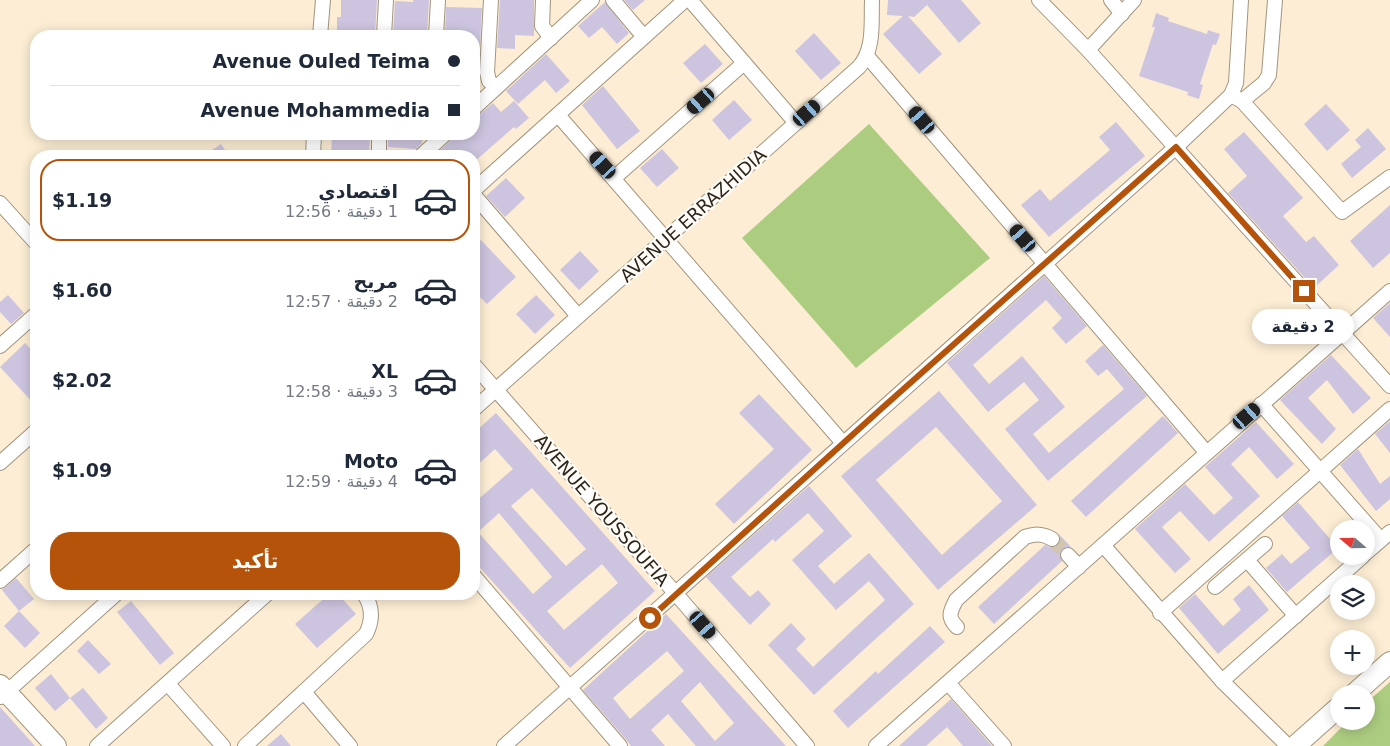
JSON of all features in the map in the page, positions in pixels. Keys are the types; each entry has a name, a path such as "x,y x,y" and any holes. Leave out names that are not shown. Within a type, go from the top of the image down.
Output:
{"main road":[{"path":"1364,685 1390,662"},
{"path":"2,691 56,746"},
{"path":"1295,746 1330,715"}],"street":[{"path":"320,30 323,0"},
{"path":"384,30 386,0"},
{"path":"436,30 438,0"},
{"path":"491,0 487,72 489,81 496,88"},
{"path":"542,0 542,26 551,38"},
{"path":"480,103 592,0"},
{"path":"614,0 644,37"},
{"path":"480,185 685,0"},
{"path":"690,0 796,123"},
{"path":"872,0 870,45 867,56 1206,452"},
{"path":"1039,0 1088,50 1390,386"},
{"path":"1111,0 1122,14"},
{"path":"1088,50 1134,0"},
{"path":"1241,0 1236,98 1342,212 1390,177"},
{"path":"504,746 677,595 843,443 1176,147 1236,98 1264,83 1269,74 1275,0"},
{"name":"AVENUE ERRAZHIDIA","path":"480,404 859,67 867,56"},
{"path":"614,178 744,63"},
{"path":"558,115 843,443"},
{"path":"426,150 436,140"},
{"path":"480,202 578,316"},
{"path":"0,203 30,236"},
{"path":"876,746 1390,291"},
{"path":"0,346 30,319"},
{"name":"AVENUE YOUSSOUFIA","path":"480,372 677,595 806,746"},
{"path":"1261,404 1320,471 1385,536 1375,545"},
{"path":"1160,613 1390,409"},
{"path":"0,463 30,436"},
{"path":"957,627 950,620 950,612 956,600 1024,537 1036,534 1052,538"},
{"path":"1215,587 1265,544"},
{"path":"1102,545 1222,681 1288,746"},
{"path":"0,580 30,554"},
{"path":"1068,555 1079,567"},
{"path":"1247,560 1296,616"},
{"path":"1222,681 1353,565"},
{"path":"480,583 620,746"},
{"path":"2,691 109,600"},
{"path":"97,746 260,600"},
{"path":"245,746 366,634 370,624 371,611 366,600"},
{"path":"168,684 223,746"},
{"path":"948,684 1004,746"},
{"path":"304,692 350,746"}],"green space":[{"path":"869,124 990,258 856,368 742,238"},
{"path":"1390,682 1390,746 1323,746 1339,730 1375,730 1375,695"}],"building":[{"path":"341,0 377,0 375,30 337,30 337,17 341,17"},
{"path":"413,0 429,0 427,30 393,30 395,1 413,2"},
{"path":"500,0 534,0 534,36 515,35 515,49 497,48"},
{"path":"624,0 645,0 633,10"},
{"path":"888,0 961,0 981,23 959,43 927,5 914,17 908,16 942,54 919,74 883,34 903,16 887,15"},
{"path":"605,2 629,33 617,44 602,27 589,38 578,26"},
{"path":"446,7 482,8 480,47 480,30 445,30"},
{"path":"1156,13 1169,18 1168,21 1207,34 1208,30 1220,34 1216,45 1213,44 1200,84 1203,85 1199,99 1187,95 1188,92 1139,76 1155,27 1152,27"},
{"path":"814,33 841,63 821,80 795,51"},
{"path":"705,44 723,64 701,83 683,63"},
{"path":"546,54 570,81 556,93 545,80 518,104 506,91"},
{"path":"603,86 640,131 617,149 582,105"},
{"path":"734,100 752,120 729,140 712,120"},
{"path":"514,101 529,118 516,129 514,127 480,157 480,150 440,150 451,140 480,140 480,114 493,103 501,112"},
{"path":"1326,104 1350,130 1327,151 1304,124"},
{"path":"1116,122 1145,156 1049,237 1021,205 1040,189 1050,201 1110,150 1099,137"},
{"path":"1368,128 1386,149 1352,178 1341,164 1361,147 1355,140"},
{"path":"1244,132 1303,198 1283,216 1306,242 1314,236 1339,265 1314,288 1228,193 1247,176 1224,149"},
{"path":"332,140 370,140 369,150 331,150"},
{"path":"388,140 422,140 416,149 388,147"},
{"path":"221,144 225,150 212,150"},
{"path":"662,149 679,168 657,187 640,168"},
{"path":"506,178 525,198 505,217 486,196"},
{"path":"1390,205 1390,253 1373,268 1350,241"},
{"path":"480,241 516,277 487,304 480,297"},
{"path":"580,251 599,271 579,290 560,270"},
{"path":"1044,276 1087,326 1066,344 1052,328 1062,318 1046,300 973,365 989,384 1022,356 1065,407 1033,434 1049,453 1124,389 1107,369 1098,376 1085,361 1103,345 1147,396 1048,481 1005,429 1039,400 1024,382 988,412 947,363"},
{"path":"8,295 24,313 11,324 0,312 0,302"},
{"path":"536,295 555,315 535,334 516,314"},
{"path":"1390,303 1390,337 1373,318"},
{"path":"25,343 30,348 30,400 0,367"},
{"path":"1331,355 1371,398 1353,414 1327,380 1308,398 1336,429 1322,444 1280,400"},
{"path":"939,391 1037,505 938,590 841,476","holes":["936,427 1002,501 942,555 876,480"]},
{"path":"759,394 812,450 734,524 715,504 774,449 739,413"},
{"path":"496,413 655,591 570,668 480,568 480,534 533,594 552,577 499,513 480,530 480,498 513,469 495,449 480,463 480,428","holes":["532,488 586,549 566,566 511,506","602,564 618,583 564,630 547,611"]},
{"path":"1163,416 1178,433 1086,517 1071,501"},
{"path":"1390,421 1390,453 1375,434"},
{"path":"1256,422 1294,464 1277,479 1249,447 1231,464 1260,496 1209,542 1180,511 1162,527 1191,559 1175,573 1135,529 1185,484 1214,515 1233,498 1205,467"},
{"path":"1358,449 1380,484 1390,476 1390,499 1376,511 1340,465"},
{"path":"809,486 852,536 818,566 834,584 869,553 914,604 814,695 768,645 791,623 806,639 796,649 813,667 885,600 869,581 836,610 792,560 824,531 808,513 775,542 773,539 731,577 750,597 758,590 771,604 750,625 706,577"},
{"path":"1298,502 1330,539 1330,555 1287,592 1266,568 1282,554 1291,564 1310,548 1282,516"},
{"path":"1058,533 1071,547 1066,547 1060,552 1062,561 994,624 978,607 1045,545 1052,548 1057,546 1061,539"},
{"path":"16,578 30,594 30,600 33,600 19,611 2,590"},
{"path":"1249,585 1269,610 1218,654 1179,608 1195,594 1223,626 1241,610 1233,599"},
{"path":"322,600 343,600 356,614 317,648 295,624"},
{"path":"131,601 174,653 160,665 117,612"},
{"path":"19,611 40,633 25,648 4,626"},
{"path":"666,614 786,746 696,746 668,714 651,730 665,746 631,746 583,690","holes":["667,651 684,671 630,719 613,698","700,682 734,723 715,741 681,701"]},
{"path":"930,626 945,642 848,728 833,711 876,671 878,674"},
{"path":"88,640 111,664 99,674 77,651"},
{"path":"51,674 70,698 55,711 35,688"},
{"path":"83,688 108,718 96,729 70,698"},
{"path":"951,699 992,746 963,746 947,727 926,746 899,746"},
{"path":"0,707 35,746 0,746"},
{"path":"281,734 291,746 267,746"}],"tunnel":[{"path":"1052,539 1068,555"}],"route":[{"path":"650,618 881,409 1176,147 1304,291"}]}
